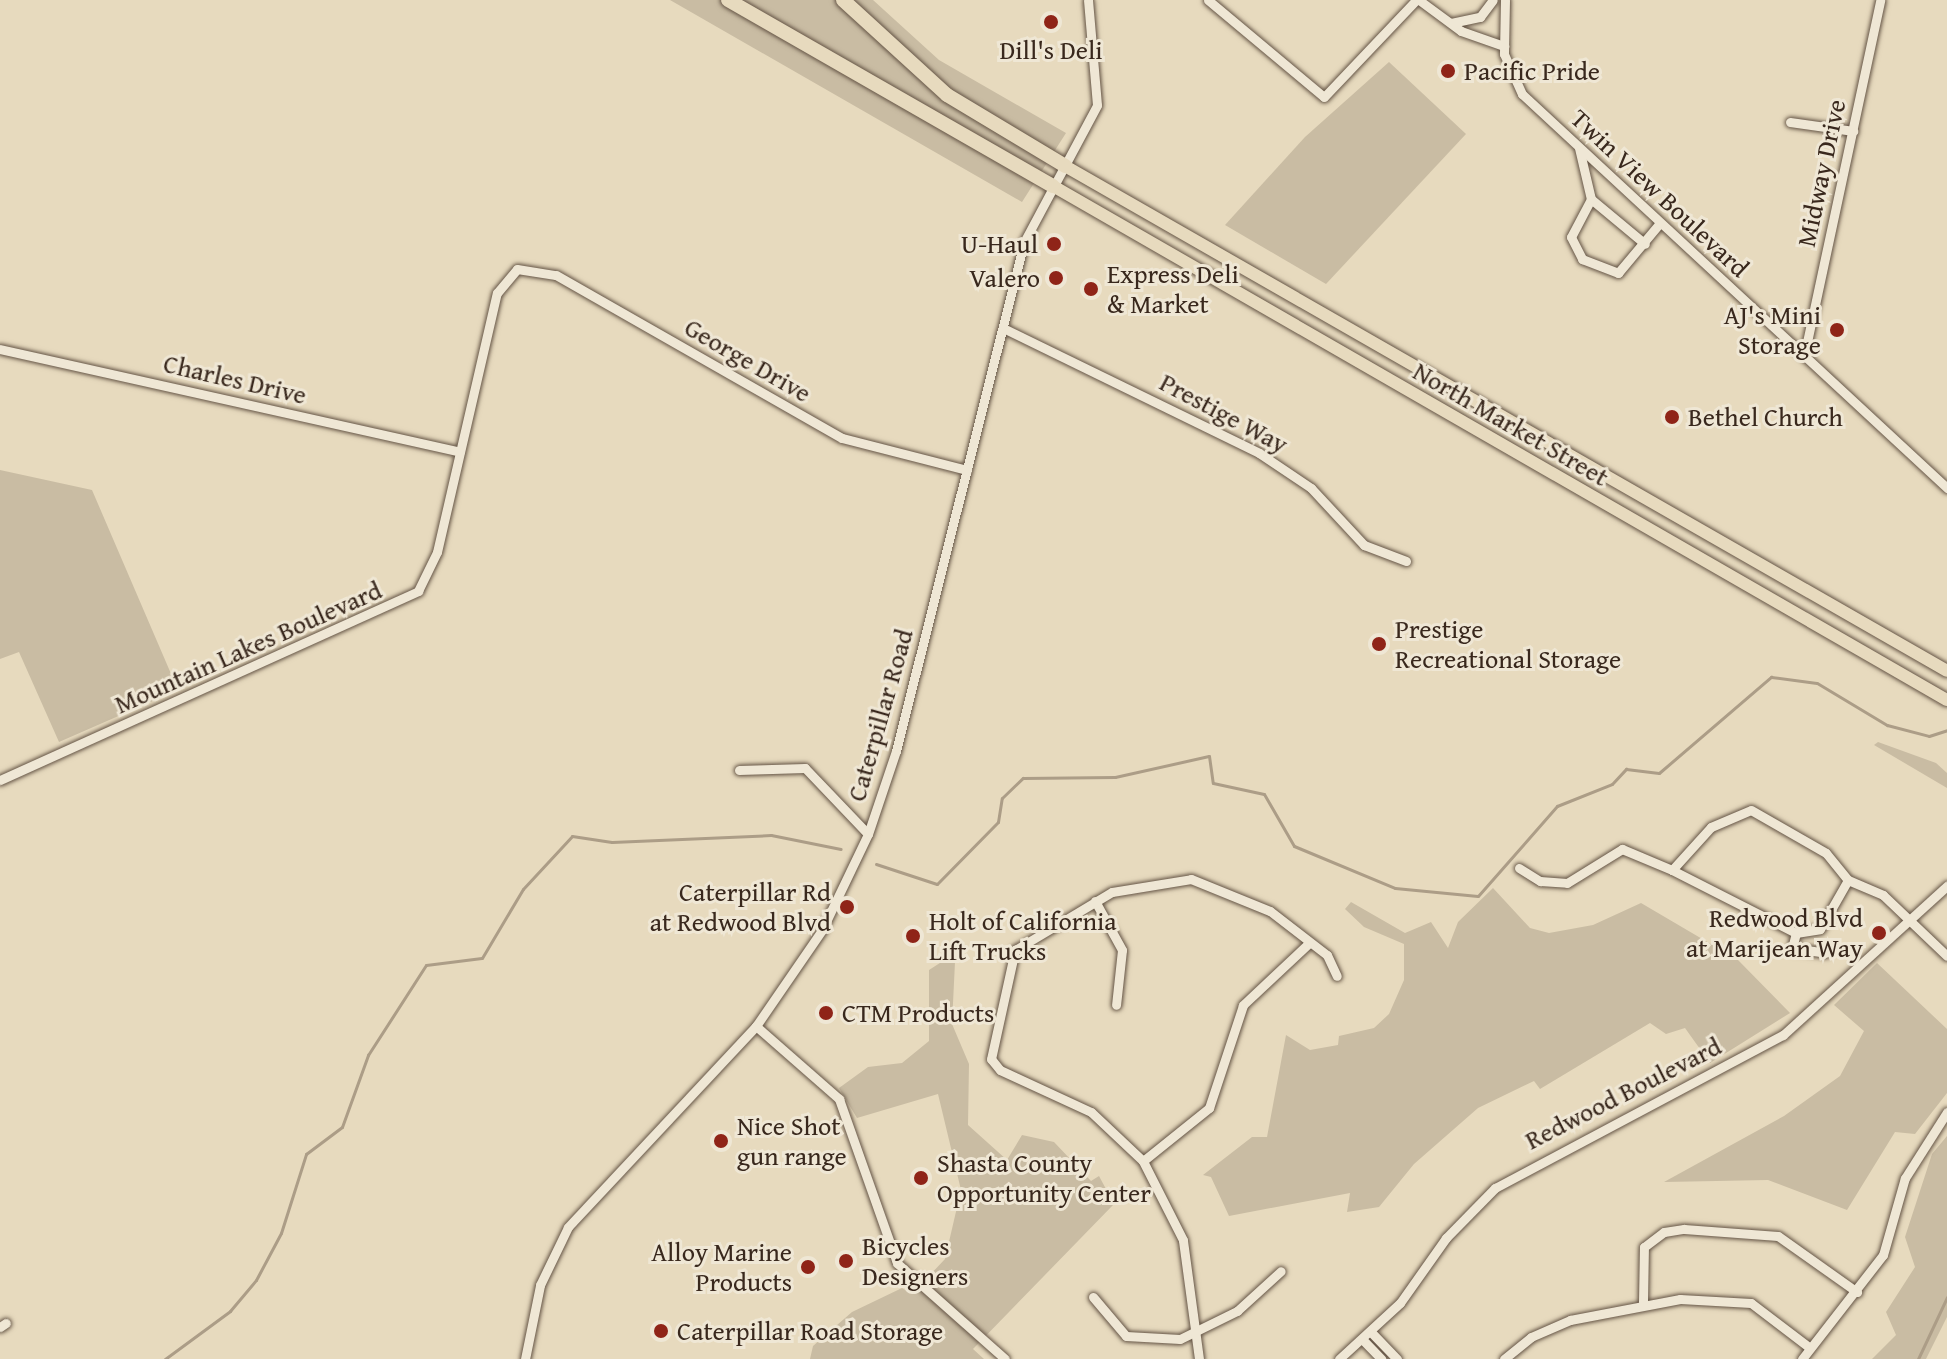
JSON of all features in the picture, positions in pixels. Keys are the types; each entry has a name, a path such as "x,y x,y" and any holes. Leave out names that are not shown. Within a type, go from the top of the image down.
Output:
{"highway":[{"path":"728,0 1053,186"},
{"path":"843,0 947,95 1065,166"}],"main road":[{"name":"North Market Street","path":"1065,166 1947,671"},
{"name":"North Market Street","path":"1053,186 1947,700"}],"street":[{"name":"Caterpillar Road","path":"525,1359 540,1285 568,1227 756,1026 822,930 868,834 967,470 1024,242 1099,94 1088,0"},
{"path":"1208,0 1324,97 1418,0 1447,23 1504,46"},
{"path":"1447,23 1480,17 1493,0"},
{"name":"Twin View Boulevard","path":"1505,0 1504,46 1516,87 1947,488"},
{"name":"Midway Drive","path":"1804,356 1880,0"},
{"path":"1790,122 1853,131"},
{"path":"1579,148 1591,199 1645,244"},
{"path":"1591,199 1571,237 1582,259 1612,275 1645,244 1660,223"},
{"name":"Mountain Lakes Boulevard","path":"0,780 411,598 434,565 497,293 517,269"},
{"name":"George Drive","path":"517,269 556,275 842,438 967,470"},
{"name":"Prestige Way","path":"1003,328 1259,453 1311,488 1364,545 1406,561"},
{"name":"Charles Drive","path":"0,349 460,452"},
{"path":"739,770 805,768 868,834"},
{"path":"1672,870 1711,827 1751,810 1826,853 1848,880 1883,895 1947,956"},
{"path":"1519,868 1540,881 1567,883 1622,849 1672,870 1796,933 1820,929 1848,880"},
{"path":"1199,1359 1180,1228 1143,1161 1091,1112 1000,1070 991,1059 1015,950 1095,901 1142,883 1201,881 1256,903 1330,959 1337,976"},
{"name":"Redwood Boulevard","path":"1339,1359 1370,1331 1495,1188 1783,1035 1947,886"},
{"path":"1095,901 1122,950 1116,1005"},
{"path":"1796,933 1792,948 1826,953"},
{"path":"1143,1161 1209,1108 1243,1005 1309,943"},
{"path":"756,1026 839,1099 897,1263 1005,1359"},
{"path":"1802,1359 1883,1255 1916,1152 1947,1112"},
{"path":"1643,1302 1644,1247 1664,1232 1684,1229 1778,1236 1857,1292"},
{"path":"1093,1297 1110,1324 1131,1338 1197,1334 1281,1271"},
{"path":"1504,1359 1549,1328 1643,1302 1741,1300 1810,1348"},
{"path":"1370,1331 1397,1359"},
{"path":"1362,1339 1381,1359"}],"shaded area":[{"path":"670,0 873,0 939,60 1066,133 1022,202"},
{"path":"1389,62 1466,134 1326,284 1225,225 1305,137"},
{"path":"0,470 92,490 178,690 59,742 19,652 0,659"},
{"path":"1878,742 1936,763 1947,773 1947,788 1874,745"},
{"path":"1493,888 1530,928 1549,933 1593,925 1641,903 1738,960 1790,1013 1710,1063 1685,1028 1666,1034 1650,1023 1540,1089 1534,1081 1478,1108 1414,1164 1379,1207 1347,1212 1350,1193 1229,1216 1211,1177 1203,1175 1252,1137 1267,1137 1286,1035 1310,1050 1338,1045 1339,1036 1374,1028 1389,1014 1404,980 1404,944 1364,927 1345,909 1351,902 1405,933 1431,922 1448,948 1458,922"},
{"path":"943,961 955,962 952,1024 969,1064 968,1125 1007,1160 1022,1135 1054,1142 1091,1181 1099,1176 1114,1204 973,1349 984,1359 810,1359 813,1346 852,1312 902,1288 912,1294 945,1259 961,1190 938,1094 857,1118 839,1088 868,1067 902,1063 929,1041 929,970"},
{"path":"1877,963 1947,1029 1947,1093 1915,1134 1895,1132 1847,1210 1768,1180 1664,1182 1784,1116 1840,1076 1864,1031 1834,1005"},
{"path":"1947,1136 1947,1317 1926,1359 1872,1359 1896,1335 1886,1312 1915,1267 1905,1237 1932,1154"}],"waterway":[{"path":"876,864 937,884 998,822 1002,798 1023,778 1115,777 1209,756 1213,783 1264,794 1294,846 1395,888 1478,896 1557,806 1612,784 1626,769 1659,773 1771,677 1817,683 1887,725 1929,736 1947,730"},
{"path":"165,1359 230,1311 256,1280 281,1233 306,1154 342,1127 368,1055 426,965 482,958 523,889 572,836 612,842 771,835 841,849"},
{"path":"1918,1359 1947,1297"}],"place":[{"name":"Dill's Deli","path":"1051,22"},
{"name":"Pacific Pride","path":"1448,71"},
{"name":"U-Haul","path":"1054,244"},
{"name":"Valero","path":"1056,278"},
{"name":"Express Deli & Market","path":"1091,289"},
{"name":"AJ's Mini Storage","path":"1837,330"},
{"name":"Bethel Church","path":"1672,417"},
{"name":"Prestige Recreational Storage","path":"1379,644"},
{"name":"Caterpillar Rd at Redwood Blvd","path":"847,907"},
{"name":"Redwood Blvd at Marijean Way","path":"1879,933"},
{"name":"Holt of California Lift Trucks","path":"913,936"},
{"name":"CTM Products","path":"826,1013"},
{"name":"Nice Shot gun range","path":"721,1141"},
{"name":"Shasta County Opportunity Center","path":"921,1178"},
{"name":"Bicycles Designers","path":"846,1261"},
{"name":"Alloy Marine Products","path":"808,1267"},
{"name":"Caterpillar Road Storage","path":"661,1331"}]}
